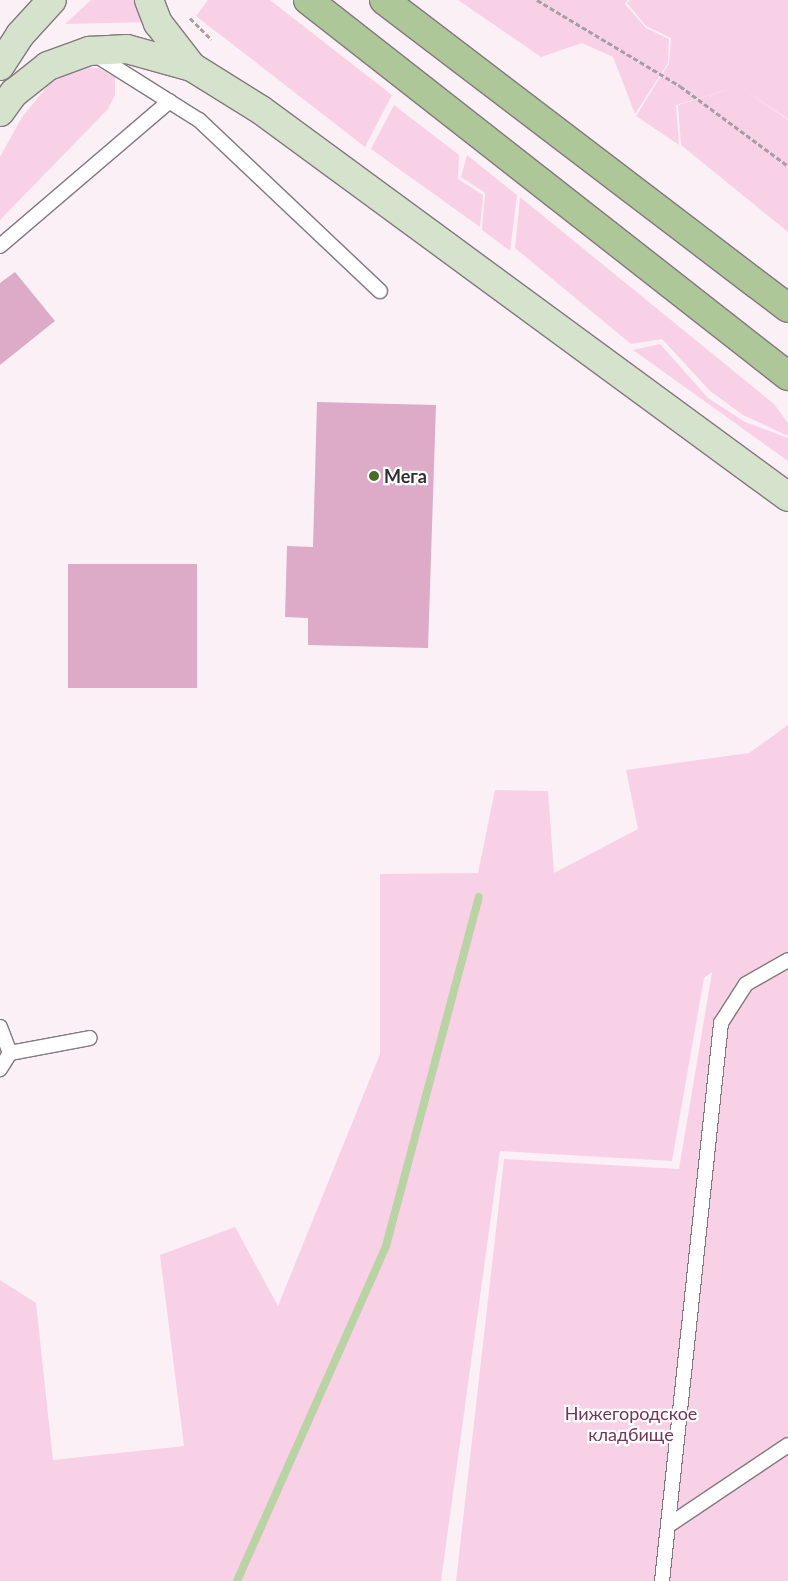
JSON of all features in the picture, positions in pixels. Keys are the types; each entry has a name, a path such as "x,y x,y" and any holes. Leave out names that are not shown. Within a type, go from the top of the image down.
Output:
{"main road":[{"path":"0,66 20,34 52,0"},
{"path":"149,0 158,23 192,67"},
{"path":"308,0 788,376"},
{"path":"384,0 788,308"},
{"path":"0,112 14,93 48,66 89,51 127,49 192,67 261,110 788,497"}],"lane":[{"path":"89,51 199,120 380,291"},
{"path":"0,246 170,101"},
{"path":"662,1581 670,1525 721,1023 746,984 788,960"},
{"path":"0,1027 10,1053"},
{"path":"0,1068 10,1053 90,1038"},
{"path":"670,1525 788,1445"}],"path":[{"path":"537,0 680,86 788,166"}],"green space":[{"path":"91,0 142,0 151,22 65,24"},
{"path":"208,0 270,0 392,95 365,147 196,16"},
{"path":"458,0 628,0 625,4 646,28 669,39 668,63 635,114 613,57 582,43 541,57"},
{"path":"630,0 788,0 788,119 743,89 788,120 788,232 681,145 678,105 740,86 676,105 679,145 636,116 669,63 671,38 646,26 627,3"},
{"path":"81,67 99,68 115,77 115,95 108,109 0,220 0,157 22,117 50,83"},
{"path":"394,105 459,155 458,179 483,195 480,227 371,149"},
{"path":"467,155 517,195 510,251 482,230 485,193 461,177"},
{"path":"520,197 774,404 788,423 788,436 743,415 710,391 662,339 631,344 515,248"},
{"path":"660,344 708,398 745,422 788,438 788,461 633,350"},
{"name":"Нижегородское кладбище","path":"788,725 788,1581 456,1581 504,1159 679,1169 712,972 704,978 672,1161 500,1151 441,1581 0,1581 0,1280 36,1303 53,1460 184,1446 160,1255 235,1227 278,1306 380,1054 380,874 478,873 495,790 548,791 554,873 638,829 626,770 749,753"}],"building":[{"path":"15,272 55,321 0,365 0,283"},
{"name":"Мега","path":"317,402 436,405 428,648 308,645 308,618 285,617 287,546 313,547"},
{"path":"68,564 197,564 197,688 68,688"}],"waterway":[{"path":"237,1581 386,1246 479,897"}],"place":[{"name":"Мега","path":"374,476"}]}
